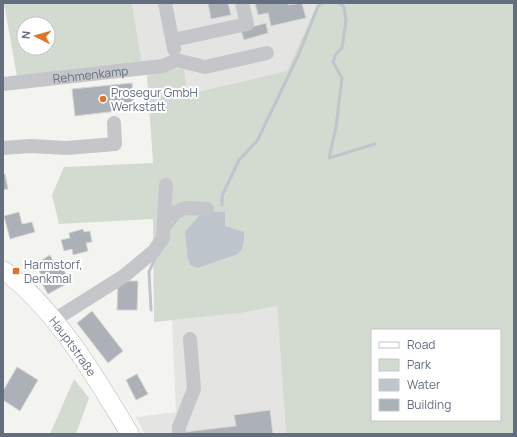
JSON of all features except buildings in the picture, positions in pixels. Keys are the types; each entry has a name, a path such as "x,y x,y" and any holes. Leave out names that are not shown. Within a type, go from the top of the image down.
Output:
{"main road":[{"name":"Hauptstraße","path":"3,270 32,295 54,320 87,366 130,434"}],"lane":[{"path":"165,3 176,60 205,67 267,53"},
{"path":"173,40 247,24 242,3"},
{"name":"Rehmenkamp","path":"3,84 163,66 176,60"},
{"path":"3,148 30,146 67,148 115,144 114,123"},
{"path":"54,320 124,276 154,250 163,238 166,184"},
{"path":"164,217 185,208 207,209"},
{"path":"179,434 179,427 194,390 190,339"}],"shaded area":[{"path":"132,3 318,3 287,71 186,94 171,68 147,76 142,64"},
{"path":"277,306 286,434 145,434 136,417 176,412 172,320 241,313"}],"green space":[{"path":"4,3 132,3 142,64 17,77"},
{"path":"318,3 514,3 514,434 286,434 277,306 241,313 154,322 153,219 59,224 52,195 64,167 153,163 147,76 171,68 184,69 187,94 287,71","holes":["225,212 225,226 236,255 198,268 187,255 185,232"]},
{"path":"74,379 89,398 76,434 50,434"}],"water":[{"path":"203,211 225,212 225,226 244,232 244,240 242,249 236,255 198,268 190,265 187,255 185,232"}],"waterway":[{"path":"222,205 222,196 239,160 257,141 298,56 318,6 323,3"},
{"path":"339,3 344,7 346,21 342,48 336,54 333,62 342,78 336,127 329,158 375,144"},
{"path":"169,229 178,218"},
{"path":"151,310 149,272 156,256"}],"place":[{"name":"Prosegur GmbH Werkstatt","path":"103,99"},
{"name":"Harmstorf, Denkmal","path":"16,271"}]}
